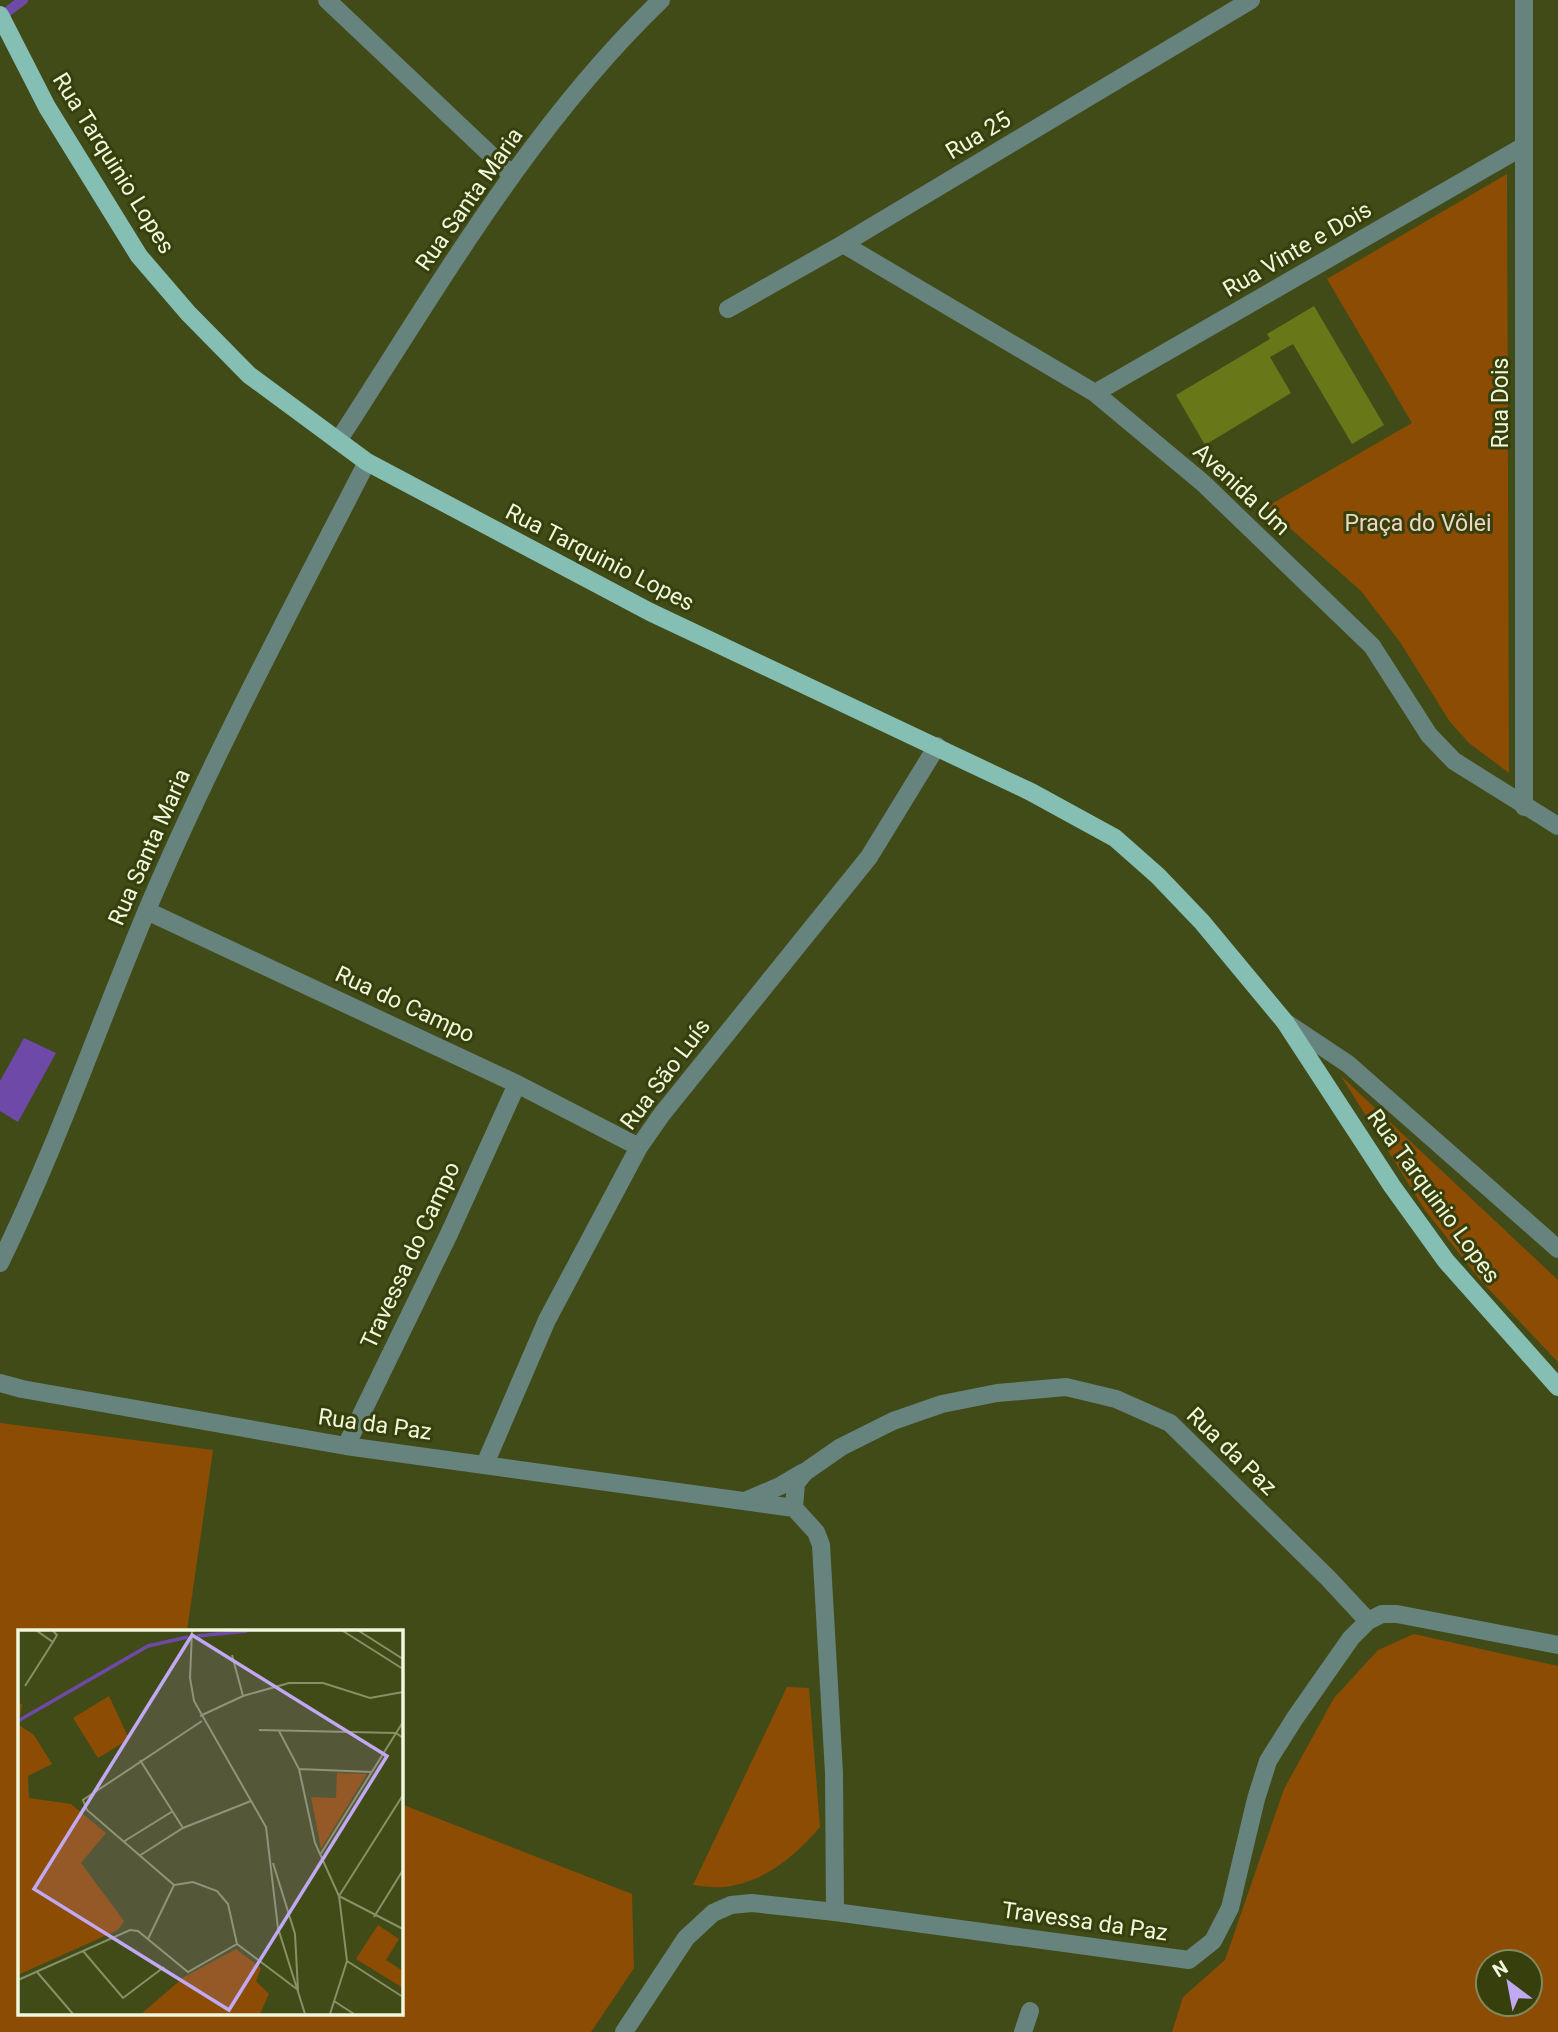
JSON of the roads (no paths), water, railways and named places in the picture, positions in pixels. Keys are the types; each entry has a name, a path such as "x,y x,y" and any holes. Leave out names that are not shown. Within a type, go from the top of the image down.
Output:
{"main road":[{"name":"Rua Tarquinio Lopes","path":"0,15 47,107 139,256 188,313 250,375 338,441 367,462 650,612 937,746 1031,792 1115,838 1158,876 1202,922 1285,1022 1392,1186 1446,1261 1558,1387"}],"street":[{"path":"327,0 511,174"},
{"name":"Rua Santa Maria","path":"338,441 511,174 625,35 661,0"},
{"name":"Rua 25","path":"728,309 843,244 1251,0"},
{"name":"Rua Dois","path":"1524,0 1524,807"},
{"name":"Rua Vinte e Dois","path":"1095,393 1524,146"},
{"name":"Avenida Um","path":"843,244 1095,393 1203,483 1372,646 1429,735 1454,761 1558,826"},
{"name":"Rua Santa Maria","path":"0,1263 30,1200 147,911 196,799 367,462"},
{"name":"Rua São Luís","path":"485,1464 547,1320 639,1147 662,1114 869,856 937,746"},
{"name":"Rua do Campo","path":"147,911 517,1084 639,1147"},
{"name":"Rua Tarquinio Lopes","path":"1285,1022 1348,1064 1558,1249"},
{"name":"Travessa do Campo","path":"346,1446 449,1234 517,1084"},
{"name":"Rua da Paz","path":"0,1383 22,1390 346,1446 794,1508"},
{"name":"Rua da Paz","path":"744,1501 780,1486 841,1447 893,1421 942,1404 997,1393 1066,1387 1116,1399 1170,1423 1328,1578 1368,1621"},
{"path":"624,2032 686,1938 713,1913 731,1905 752,1903 835,1912 834,1773 821,1545 816,1532 794,1508 796,1483 805,1472"},
{"path":"1368,1621 1382,1614 1397,1614 1558,1645"},
{"name":"Travessa da Paz","path":"835,1912 1189,1960 1213,1941 1230,1908 1256,1799 1268,1761 1331,1666 1351,1638 1368,1621"},
{"path":"1023,2032 1030,2011"}],"waterway":[{"path":"0,17 23,0"}],"park label":[{"name":"Praça do Vôlei","path":"1418,523"}]}
